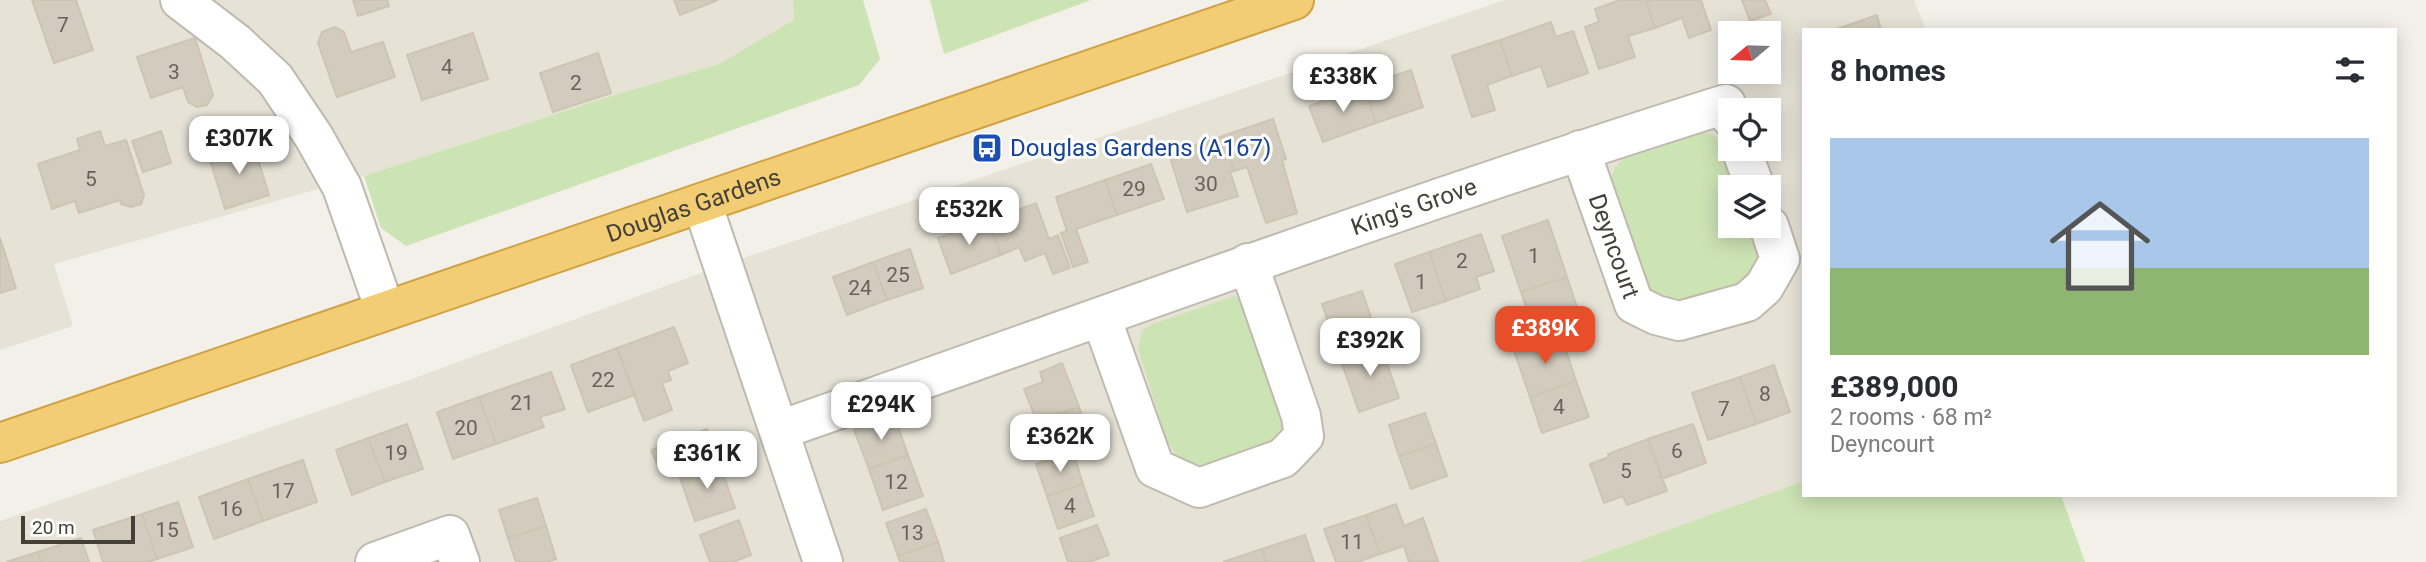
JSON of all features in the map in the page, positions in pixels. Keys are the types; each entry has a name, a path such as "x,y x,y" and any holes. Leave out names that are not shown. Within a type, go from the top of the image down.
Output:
{"highway":[{"name":"Douglas Gardens","path":"0,443 1294,0"}],"street":[{"path":"180,0 235,42 275,79 314,137 342,187 385,310"},
{"path":"1580,150 1718,107"},
{"name":"Deyncourt","path":"1580,150 1634,304 1656,315 1679,321 1747,302 1764,287 1780,259 1773,238"},
{"name":"King's Grove","path":"780,430 1248,263 1580,150"},
{"path":"702,203 823,562"},
{"path":"1101,317 1155,468 1199,488 1283,458 1304,436 1301,416 1248,263"},
{"path":"375,562 450,535 460,562"}],"shaded area":[{"path":"0,0 793,0 795,20 719,64 364,176 54,264 73,326 0,350"},
{"path":"1505,0 1914,0 1925,28 1802,28 1802,482 1579,562 0,562 0,521 420,376 723,265"}],"green space":[{"path":"793,0 863,0 880,59 859,85 406,246 381,228 364,176 719,64 794,20"},
{"path":"930,0 1091,0 944,54"},
{"path":"1695,130 1718,138 1718,161 1732,161 1737,175 1718,175 1718,238 1756,238 1760,254 1748,280 1675,304 1653,297 1643,283 1608,187 1615,168 1625,157"},
{"path":"1234,296 1247,303 1290,419 1275,445 1203,469 1182,463 1166,439 1138,348 1142,331 1153,324"},
{"path":"1802,482 1802,497 2062,497 2085,562 1579,562"}],"building":[{"path":"32,0 76,0 93,50 54,63"},
{"path":"353,0 387,0 389,6 358,16"},
{"path":"674,0 718,0 680,15"},
{"path":"1620,0 1646,0 1655,28 1628,36 1635,57 1599,69 1585,27 1599,22 1595,9"},
{"path":"1646,0 1701,0 1711,30 1689,38 1682,18 1655,28"},
{"path":"1742,0 1765,0 1771,14 1750,21"},
{"path":"1877,15 1880,28 1840,28"},
{"path":"1551,22 1556,37 1573,31 1588,73 1548,87 1541,66 1512,76 1500,40"},
{"path":"335,27 344,32 351,52 383,42 395,77 337,97 318,43 322,32"},
{"path":"473,33 488,79 422,100 407,55"},
{"path":"195,38 213,95 207,105 197,107 188,102 183,87 151,98 137,57"},
{"path":"1500,40 1512,76 1487,85 1495,110 1472,117 1452,56"},
{"path":"598,53 611,93 553,112 540,73"},
{"path":"1411,70 1423,107 1376,123 1364,86"},
{"path":"1364,86 1376,123 1323,142 1309,106"},
{"path":"1273,119 1286,159 1282,160 1297,213 1266,223 1247,167 1234,171 1223,136"},
{"path":"100,131 105,146 126,140 144,195 141,204 131,207 121,204 120,200 79,213 75,201 52,209 38,164 80,150 77,139"},
{"path":"161,131 171,163 143,172 132,141"},
{"path":"1223,136 1234,171 1230,172 1238,196 1187,212 1169,154"},
{"path":"253,143 269,195 225,209 209,157"},
{"path":"1151,164 1164,199 1117,215 1105,180"},
{"path":"1105,180 1117,215 1076,229 1088,262 1073,267 1061,233 1067,231 1056,197"},
{"path":"1036,203 1049,239 1058,235 1070,268 1053,274 1045,253 1025,261 1019,247 1001,255 988,221"},
{"path":"1548,220 1567,277 1521,292 1502,236"},
{"path":"988,221 1001,255 951,274 938,238"},
{"path":"1481,234 1494,271 1476,277 1480,289 1446,301 1429,252"},
{"path":"0,238 16,288 0,293"},
{"path":"910,249 923,288 887,300 873,262"},
{"path":"1429,252 1446,301 1412,312 1395,264"},
{"path":"873,262 887,300 847,315 833,277"},
{"path":"1567,277 1584,328 1538,343 1521,292"},
{"path":"1362,291 1380,344 1340,358 1322,304"},
{"path":"674,327 688,363 668,371 671,380 662,383 672,410 644,421 617,348"},
{"path":"1561,335 1576,381 1530,397 1514,351"},
{"path":"1380,344 1399,398 1359,412 1340,358"},
{"path":"617,348 635,395 588,412 571,365"},
{"path":"1062,363 1079,407 1037,422 1024,389 1043,382 1040,372"},
{"path":"1774,365 1790,412 1756,424 1740,377"},
{"path":"551,372 565,409 540,417 544,427 496,444 479,397"},
{"path":"1740,377 1756,424 1708,440 1692,393"},
{"path":"1576,381 1589,417 1542,433 1530,397"},
{"path":"479,397 496,444 453,459 437,412"},
{"path":"1079,407 1089,437 1049,452 1037,422"},
{"path":"1425,413 1436,444 1399,456 1389,425"},
{"path":"894,415 908,455 869,469 854,430"},
{"path":"407,424 423,469 385,482 368,438"},
{"path":"1693,424 1706,463 1662,479 1648,439"},
{"path":"707,429 719,462 679,475 674,460 658,466 651,450"},
{"path":"368,438 385,482 352,495 336,450"},
{"path":"1648,439 1667,491 1627,505 1623,496 1604,503 1590,464"},
{"path":"1436,444 1447,476 1411,489 1399,456"},
{"path":"1073,452 1083,484 1047,496 1036,464"},
{"path":"908,455 923,496 883,510 869,469"},
{"path":"303,460 317,502 263,521 248,479"},
{"path":"719,462 735,508 695,521 679,475"},
{"path":"248,479 263,521 214,539 199,497"},
{"path":"1083,484 1094,516 1058,529 1047,496"},
{"path":"537,498 546,526 508,538 499,510"},
{"path":"178,502 193,547 157,559 142,514"},
{"path":"1396,504 1404,526 1423,518 1438,561 1409,562 1404,546 1380,554 1366,515"},
{"path":"926,509 938,542 898,556 886,523"},
{"path":"142,514 157,559 148,562 103,562 93,530"},
{"path":"1366,515 1380,554 1358,562 1336,562 1324,529"},
{"path":"739,520 751,555 733,562 710,562 700,535"},
{"path":"1097,525 1109,555 1089,562 1068,562 1060,538"},
{"path":"546,526 556,559 547,562 516,562 508,538"},
{"path":"1305,535 1314,562 1267,562 1262,549"},
{"path":"81,538 89,562 41,562 38,552"},
{"path":"938,542 944,562 900,562 898,556"},
{"path":"1262,549 1267,562 1223,562"},
{"path":"38,552 41,562 6,562"}],"place":[{"name":"Douglas Gardens (A167)","path":"987,148"}]}
